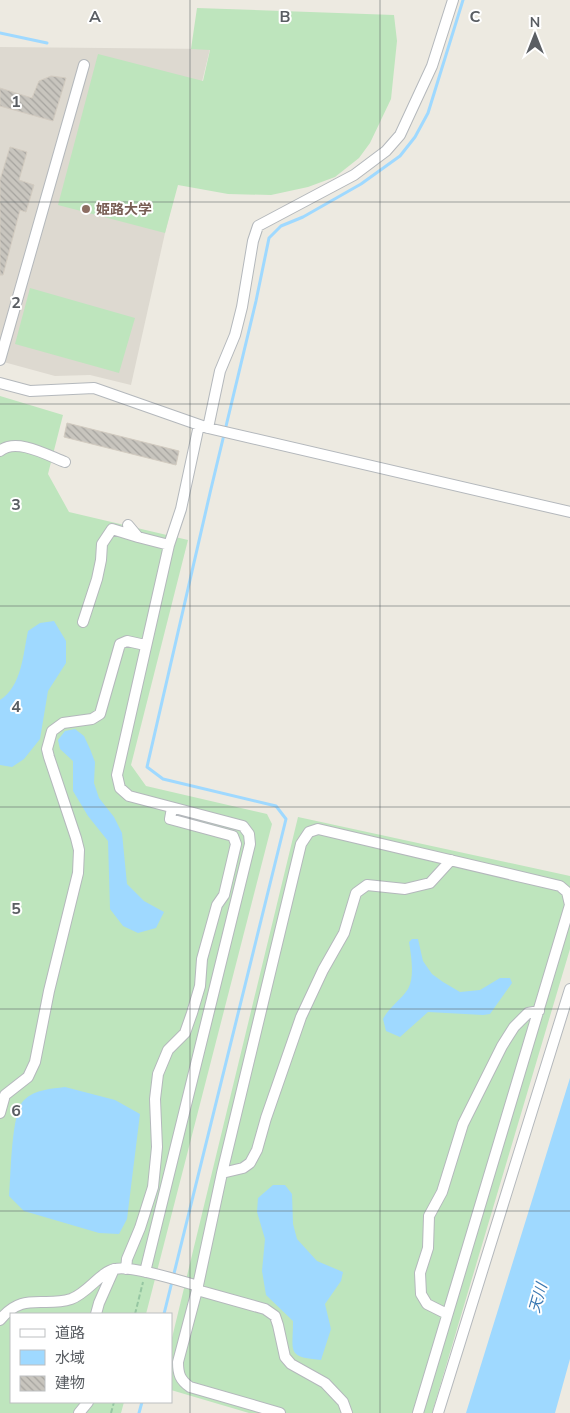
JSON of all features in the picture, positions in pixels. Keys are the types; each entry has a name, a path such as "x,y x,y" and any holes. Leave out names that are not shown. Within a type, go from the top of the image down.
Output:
{"street":[{"path":"145,1272 250,844 249,834 243,826 129,796 120,788 117,775 169,545 203,426 220,372 235,335 242,307 253,241 258,226 354,175 386,151 400,135 432,66 452,0"},
{"path":"0,360 3,339 84,65"},
{"path":"0,383 30,390 94,388 203,426 570,512"},
{"path":"0,451 5,447 26,446 65,462"},
{"path":"128,525 138,537"},
{"path":"83,622 99,570 102,544 112,529 169,545"},
{"path":"0,1113 5,1095 28,1077 35,1062 48,992 78,873 79,850 76,838 47,749 52,731 63,724 92,720 100,714 120,644 126,641 145,645"},
{"path":"126,1269 127,1259 140,1228 153,1187 157,1146 155,1100 158,1074 168,1050 185,1033 192,1013 200,986 202,960 217,905 224,895 236,844 233,836 170,819 172,808"},
{"path":"280,1413 190,1387 182,1382 178,1372 178,1362 198,1288 222,1174 301,844 309,832 318,829 329,830 560,886 567,892 570,905 418,1413"},
{"path":"222,1174 243,1168 250,1163 258,1150 266,1118 301,1017 323,970 344,933 356,893 366,885 405,889 430,883 451,860"},
{"path":"438,1413 570,989"},
{"path":"447,1314 427,1304 421,1294 420,1273 428,1248 428,1216 442,1192 463,1124 502,1046 514,1028 528,1013 539,1011"},
{"path":"96,1313 114,1269"},
{"path":"0,1320 7,1311 30,1302 44,1300 56,1302 72,1299 86,1291 114,1269 145,1272 265,1309 275,1316 285,1357 291,1364 325,1383 343,1402 348,1413"},
{"path":"78,1413 87,1403"}],"path":[{"path":"135,1313 145,1272"}],"shaded area":[{"name":"姫路大学","path":"0,47 210,49 165,233 131,385 90,375 55,376 0,361"}],"green space":[{"path":"197,8 394,15 397,41 391,99 370,143 359,158 335,177 308,187 271,195 228,194 178,185 165,233 58,205 98,54 203,81 210,50 191,49"},
{"path":"30,288 135,318 119,373 15,344"},
{"path":"0,396 63,415 48,474 69,512 188,540 131,765 146,786 267,814 272,824 146,1313 10,1313 10,1403 124,1403 121,1413 0,1413"},
{"path":"298,817 570,876 570,949 432,1413 249,1413 172,1390 172,1338"}],"water":[{"path":"54,621 66,641 66,663 48,691 40,739 24,759 12,767 0,765 0,700 13,687 17,678 23,659 28,631 40,623"},
{"path":"75,729 84,736 95,762 94,783 99,798 114,817 122,833 127,884 144,901 164,912 156,928 138,933 123,926 110,909 108,841 88,816 73,791 73,761 60,749 58,740 65,731"},
{"path":"412,939 418,939 423,961 432,974 460,992 480,990 500,978 510,978 512,983 490,1014 428,1012 400,1037 386,1031 383,1019 405,993 410,984 412,966 409,942"},
{"name":"天川","path":"570,1078 570,1359 555,1413 466,1413"},
{"path":"65,1087 115,1100 140,1114 127,1219 119,1234 99,1233 24,1211 9,1196 14,1130 20,1107 29,1096 44,1090"},
{"path":"273,1185 285,1185 292,1194 293,1224 297,1239 317,1261 343,1272 341,1281 325,1304 331,1329 321,1360 297,1355 293,1346 293,1321 266,1295 262,1271 265,1239 257,1212 258,1198"}],"building":[{"path":"51,76 66,78 53,121 0,106 0,88 32,98 39,81"},
{"path":"10,147 27,152 19,180 34,185 26,212 20,210 3,275 0,275 0,180"},
{"path":"67,423 179,451 176,465 64,437"}],"waterway":[{"path":"164,1313 286,819 276,806 163,779 147,767 269,238 281,226 303,217 361,184 400,156 415,137 428,113 463,0"},
{"path":"0,33 47,43"},
{"path":"139,1413 142,1403"}],"place":[{"name":"姫路大学","path":"86,209"}]}
